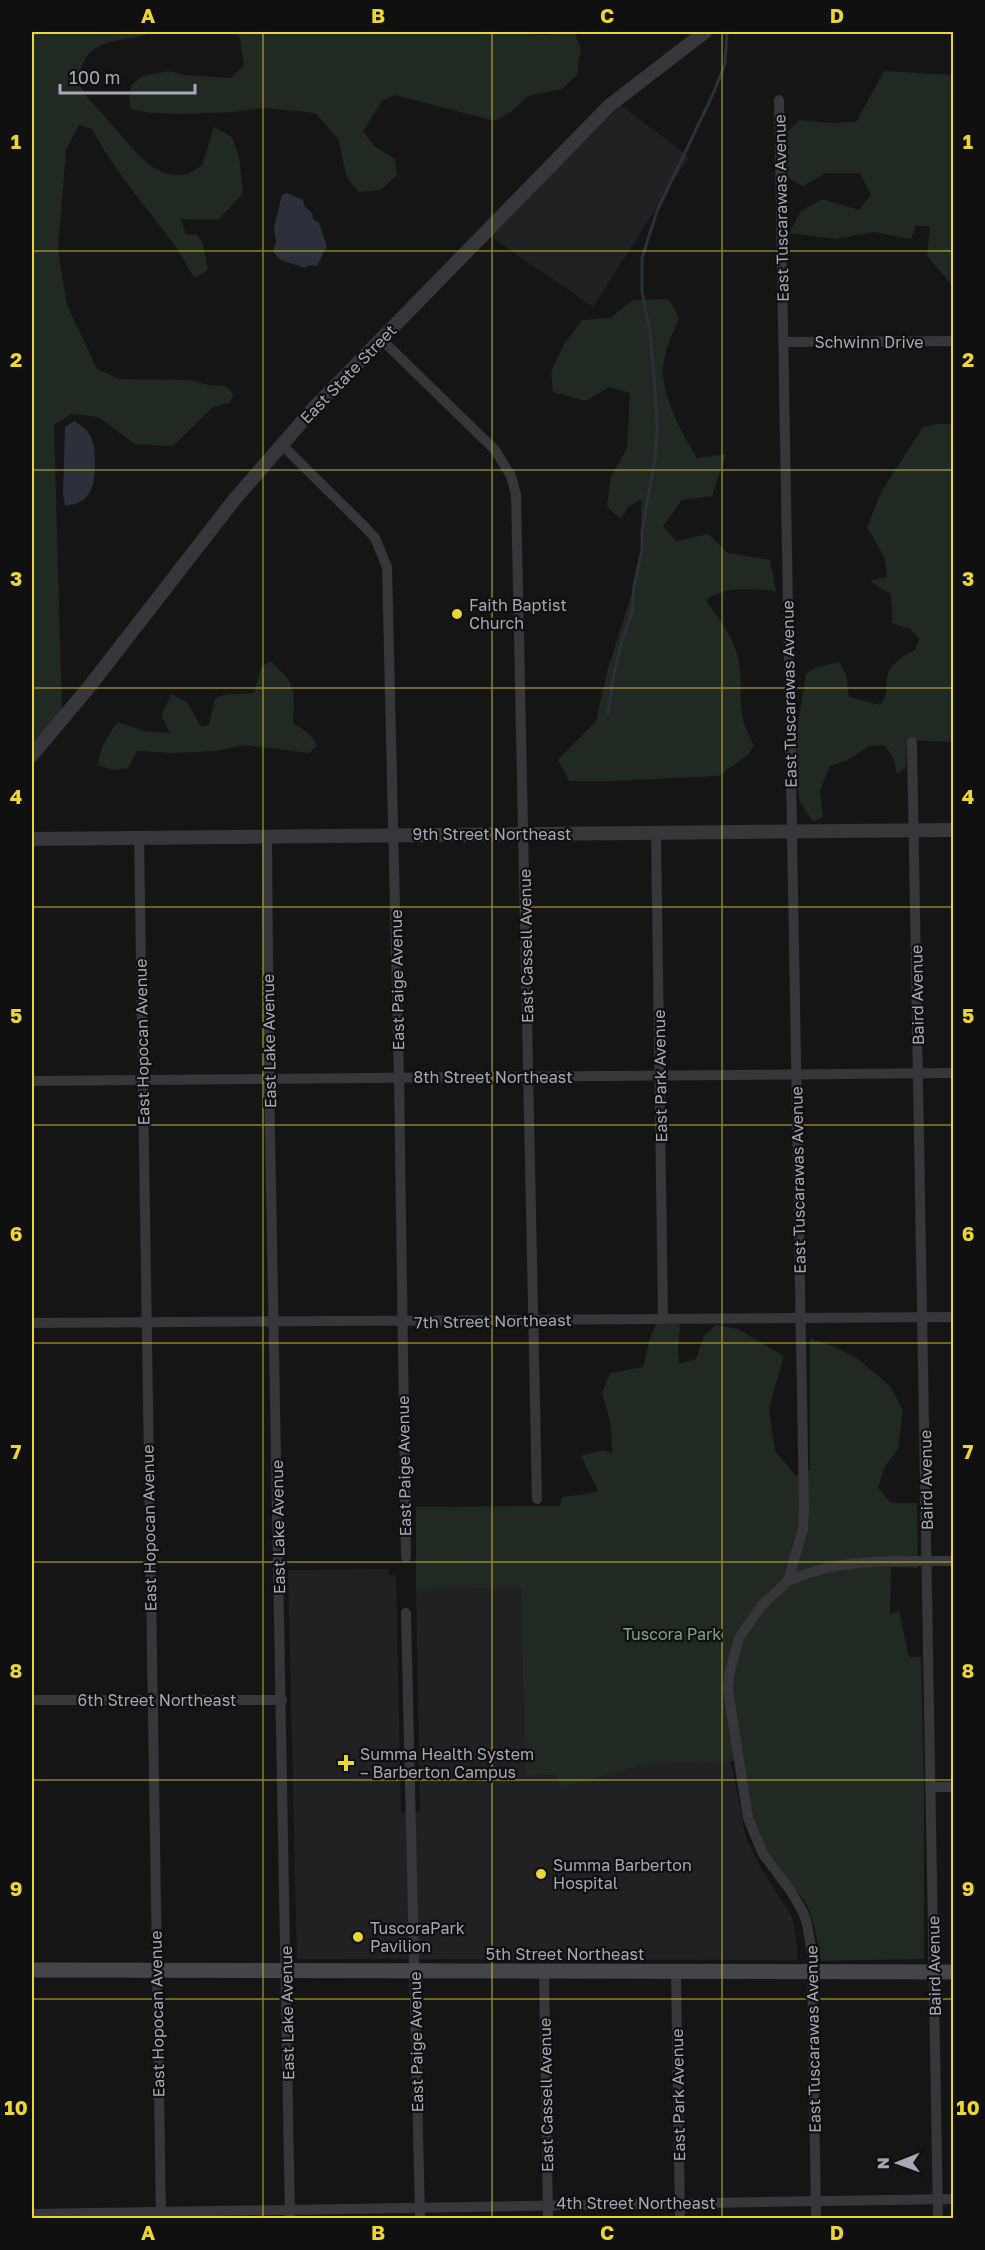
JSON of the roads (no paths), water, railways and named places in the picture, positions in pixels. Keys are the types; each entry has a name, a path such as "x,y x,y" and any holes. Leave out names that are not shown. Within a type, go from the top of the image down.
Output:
{"main road":[{"name":"5th Street Northeast","path":"32,1970 954,1972"}],"street":[{"name":"East State Street","path":"32,755 89,687 234,500 281,444 610,105 705,32"},
{"name":"East Tuscarawas Avenue","path":"779,100 804,1510 803,1529 788,1581 762,1605 739,1638 729,1674 728,1697 748,1818 763,1854 803,1912 810,1935 816,2218"},
{"name":"East Cassell Avenue","path":"381,339 495,450 506,465 514,484 518,520 537,1499"},
{"name":"Schwinn Drive","path":"784,342 954,341"},
{"name":"East Paige Avenue","path":"281,444 375,538 386,561 389,585 406,1557"},
{"name":"Baird Avenue","path":"912,742 938,2218"},
{"name":"9th Street Northeast","path":"32,839 954,830"},
{"name":"East Park Avenue","path":"656,833 663,1318"},
{"name":"East Lake Avenue","path":"267,836 269,1079 290,2214"},
{"name":"East Hopocan Avenue","path":"139,837 161,2215"},
{"name":"8th Street Northeast","path":"32,1081 954,1073"},
{"name":"7th Street Northeast","path":"32,1323 954,1317"},
{"path":"788,1581 821,1568 854,1562 954,1562"},
{"name":"East Paige Avenue","path":"406,1613 420,2218"},
{"name":"6th Street Northeast","path":"32,1700 282,1700"},
{"path":"931,1787 954,1787"},
{"name":"East Cassell Avenue","path":"544,1972 548,2218"},
{"name":"East Park Avenue","path":"676,1972 680,2218"},
{"name":"4th Street Northeast","path":"32,2214 290,2214 419,2206 954,2199"}],"waterway":[{"path":"608,712 614,674 632,613 634,586 642,550 642,531 655,459 657,429 655,389 650,332 642,292 642,258 657,211 725,64 727,32"}],"place":[{"name":"Faith Baptist Church","path":"457,614"},
{"name":"Summa Health System – Barberton Campus","path":"346,1763"},
{"name":"Summa Barberton Hospital","path":"541,1874"},
{"name":"TuscoraPark Pavilion","path":"358,1937"}],"park label":[{"name":"Tuscora Park","path":"672,1634"}]}
